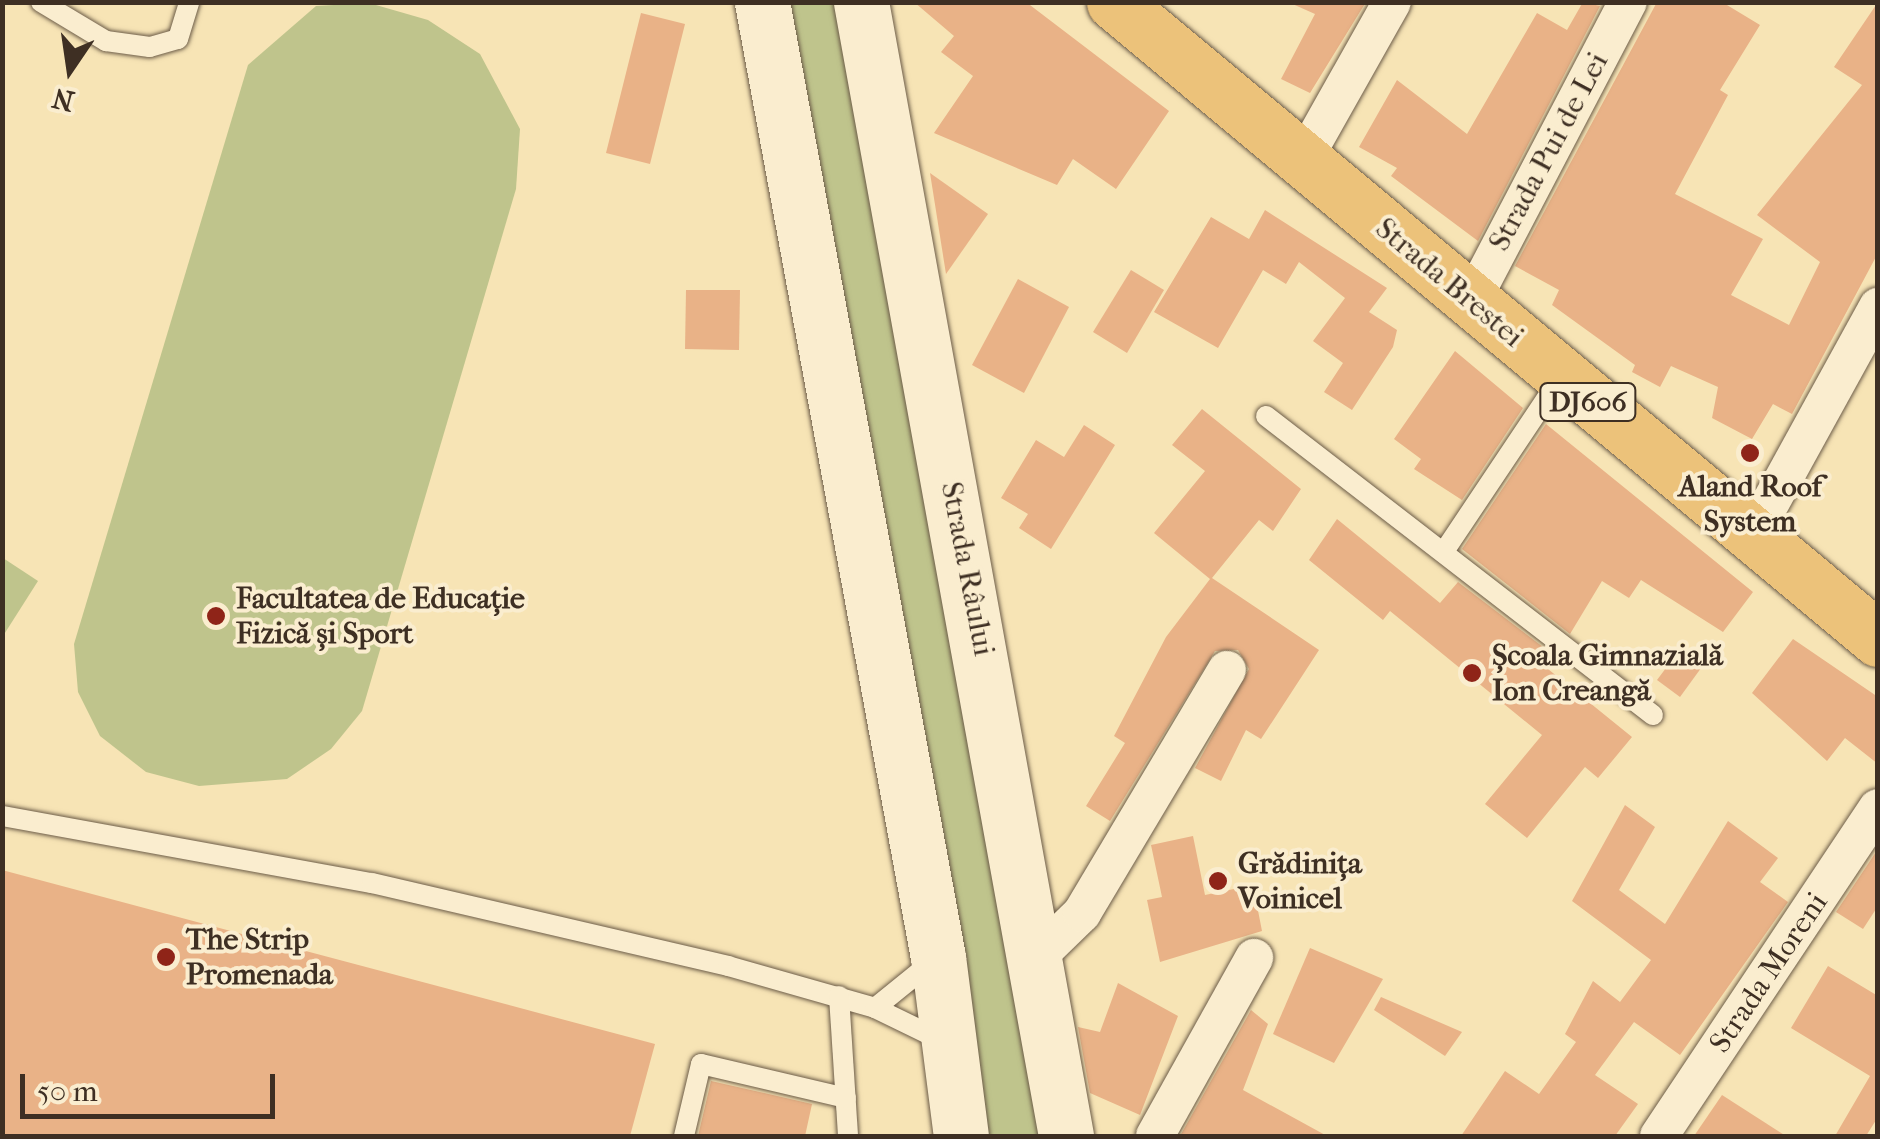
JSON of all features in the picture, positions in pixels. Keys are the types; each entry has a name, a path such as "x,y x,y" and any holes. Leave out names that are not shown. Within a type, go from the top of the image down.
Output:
{"main road":[{"path":"762,2 938,957 961,1136"},
{"name":"Strada Râului","path":"861,2 1038,955 1066,1136"},
{"name":"Strada Brestei","path":"1142,12 1302,160 1751,538 1878,638"}],"street":[{"path":"1302,160 1392,2"},
{"name":"Strada Pui de Lei","path":"1471,302 1628,2"},
{"path":"1751,538 1878,307"},
{"path":"1038,955 1082,913 1227,670"},
{"name":"Strada Moreni","path":"1659,1136 1878,808"},
{"path":"1155,1136 1254,958"}],"lane":[{"path":"42,2 106,40 150,47 178,40 189,2"},
{"path":"1446,547 1560,378"},
{"path":"1266,416 1446,547 1653,716"},
{"path":"2,816 372,883 839,996 875,1008 949,1045"},
{"path":"875,1008 938,957"},
{"path":"839,996 848,1136"},
{"path":"684,1136 701,1064 846,1098"}],"green space":[{"path":"369,3 428,20 480,54 520,129 516,189 362,711 331,749 287,779 199,786 146,772 100,736 78,692 74,644 248,65 316,6"},
{"path":"777,3 835,3 1042,1136 982,1136"},
{"path":"3,558 38,581 3,636"}],"building":[{"path":"914,2 1026,2 1169,111 1116,189 1073,159 1057,185 934,133 973,76 941,52 954,36"},
{"path":"1288,2 1366,2 1310,93 1281,79 1315,14"},
{"path":"1583,2 1600,6 1478,241 1391,176 1397,168 1359,147 1397,80 1467,134 1537,13 1567,30"},
{"path":"1657,2 1722,2 1760,25 1720,90 1728,95 1675,194 1763,239 1731,295 1789,325 1820,262 1757,215 1862,85 1834,67 1878,2 1878,253 1792,414 1773,404 1752,439 1712,418 1718,387 1671,366 1660,387 1632,372 1635,365 1552,305 1559,290 1515,266"},
{"path":"641,13 685,24 650,164 606,153"},
{"path":"930,173 988,214 946,274"},
{"path":"1265,210 1387,288 1369,312 1397,330 1393,347 1352,410 1324,392 1343,363 1313,341 1345,298 1299,262 1286,284 1263,270 1218,348 1154,312 1211,217 1249,239"},
{"path":"1131,270 1164,290 1127,353 1093,332"},
{"path":"1018,279 1069,307 1024,393 972,365"},
{"path":"686,290 740,290 739,350 685,349"},
{"path":"1455,351 1523,408 1462,500 1414,469 1421,459 1394,439"},
{"path":"1202,409 1301,489 1273,531 1259,520 1212,578 1319,650 1261,739 1246,730 1221,781 1195,768 1249,669 1238,650 1215,651 1110,821 1086,806 1125,743 1114,736 1166,637 1210,579 1154,533 1205,471 1172,445"},
{"path":"1546,424 1753,592 1723,632 1641,580 1629,598 1602,581 1570,634 1462,549"},
{"path":"1084,425 1115,445 1051,549 1019,528 1028,514 1001,498 1036,440 1064,457"},
{"path":"1337,519 1440,603 1458,582 1556,657 1548,669 1632,737 1598,778 1585,767 1527,838 1485,804 1542,735 1390,611 1383,620 1309,560"},
{"path":"1793,639 1878,697 1878,764 1845,738 1827,761 1752,693"},
{"path":"1681,648 1704,664 1680,697 1657,680"},
{"path":"1625,805 1655,827 1619,890 1665,924 1728,821 1778,858 1760,882 1788,902 1680,1055 1634,1022 1595,1075 1638,1104 1615,1136 1461,1136 1505,1071 1539,1094 1576,1042 1565,1034 1593,981 1620,1002 1651,960 1572,901"},
{"path":"1193,836 1205,895 1253,885 1262,931 1160,962 1147,900 1162,897 1151,845"},
{"path":"1878,849 1878,906 1863,929 1836,912"},
{"name":"The Strip Promenada","path":"2,870 655,1044 630,1136 2,1136"},
{"path":"1310,948 1383,979 1334,1063 1273,1034"},
{"path":"1828,966 1878,996 1878,1117 1866,1136 1835,1136 1870,1076 1791,1028"},
{"path":"1118,983 1178,1016 1140,1115 1090,1093 1078,1027 1100,1032"},
{"path":"1381,997 1462,1032 1445,1056 1374,1010"},
{"path":"1251,1010 1268,1024 1243,1090 1327,1136 1180,1136"},
{"path":"711,1081 812,1104 805,1136 698,1136"},
{"path":"1722,1095 1786,1136 1694,1136"}],"place":[{"name":"Aland Roof System","path":"1750,453"},
{"name":"Facultatea de Educație Fizică și Sport","path":"216,616"},
{"name":"Școala Gimnazială Ion Creangă","path":"1472,673"},
{"name":"Grădinița Voinicel","path":"1218,881"},
{"name":"The Strip Promenada","path":"166,957"}]}
